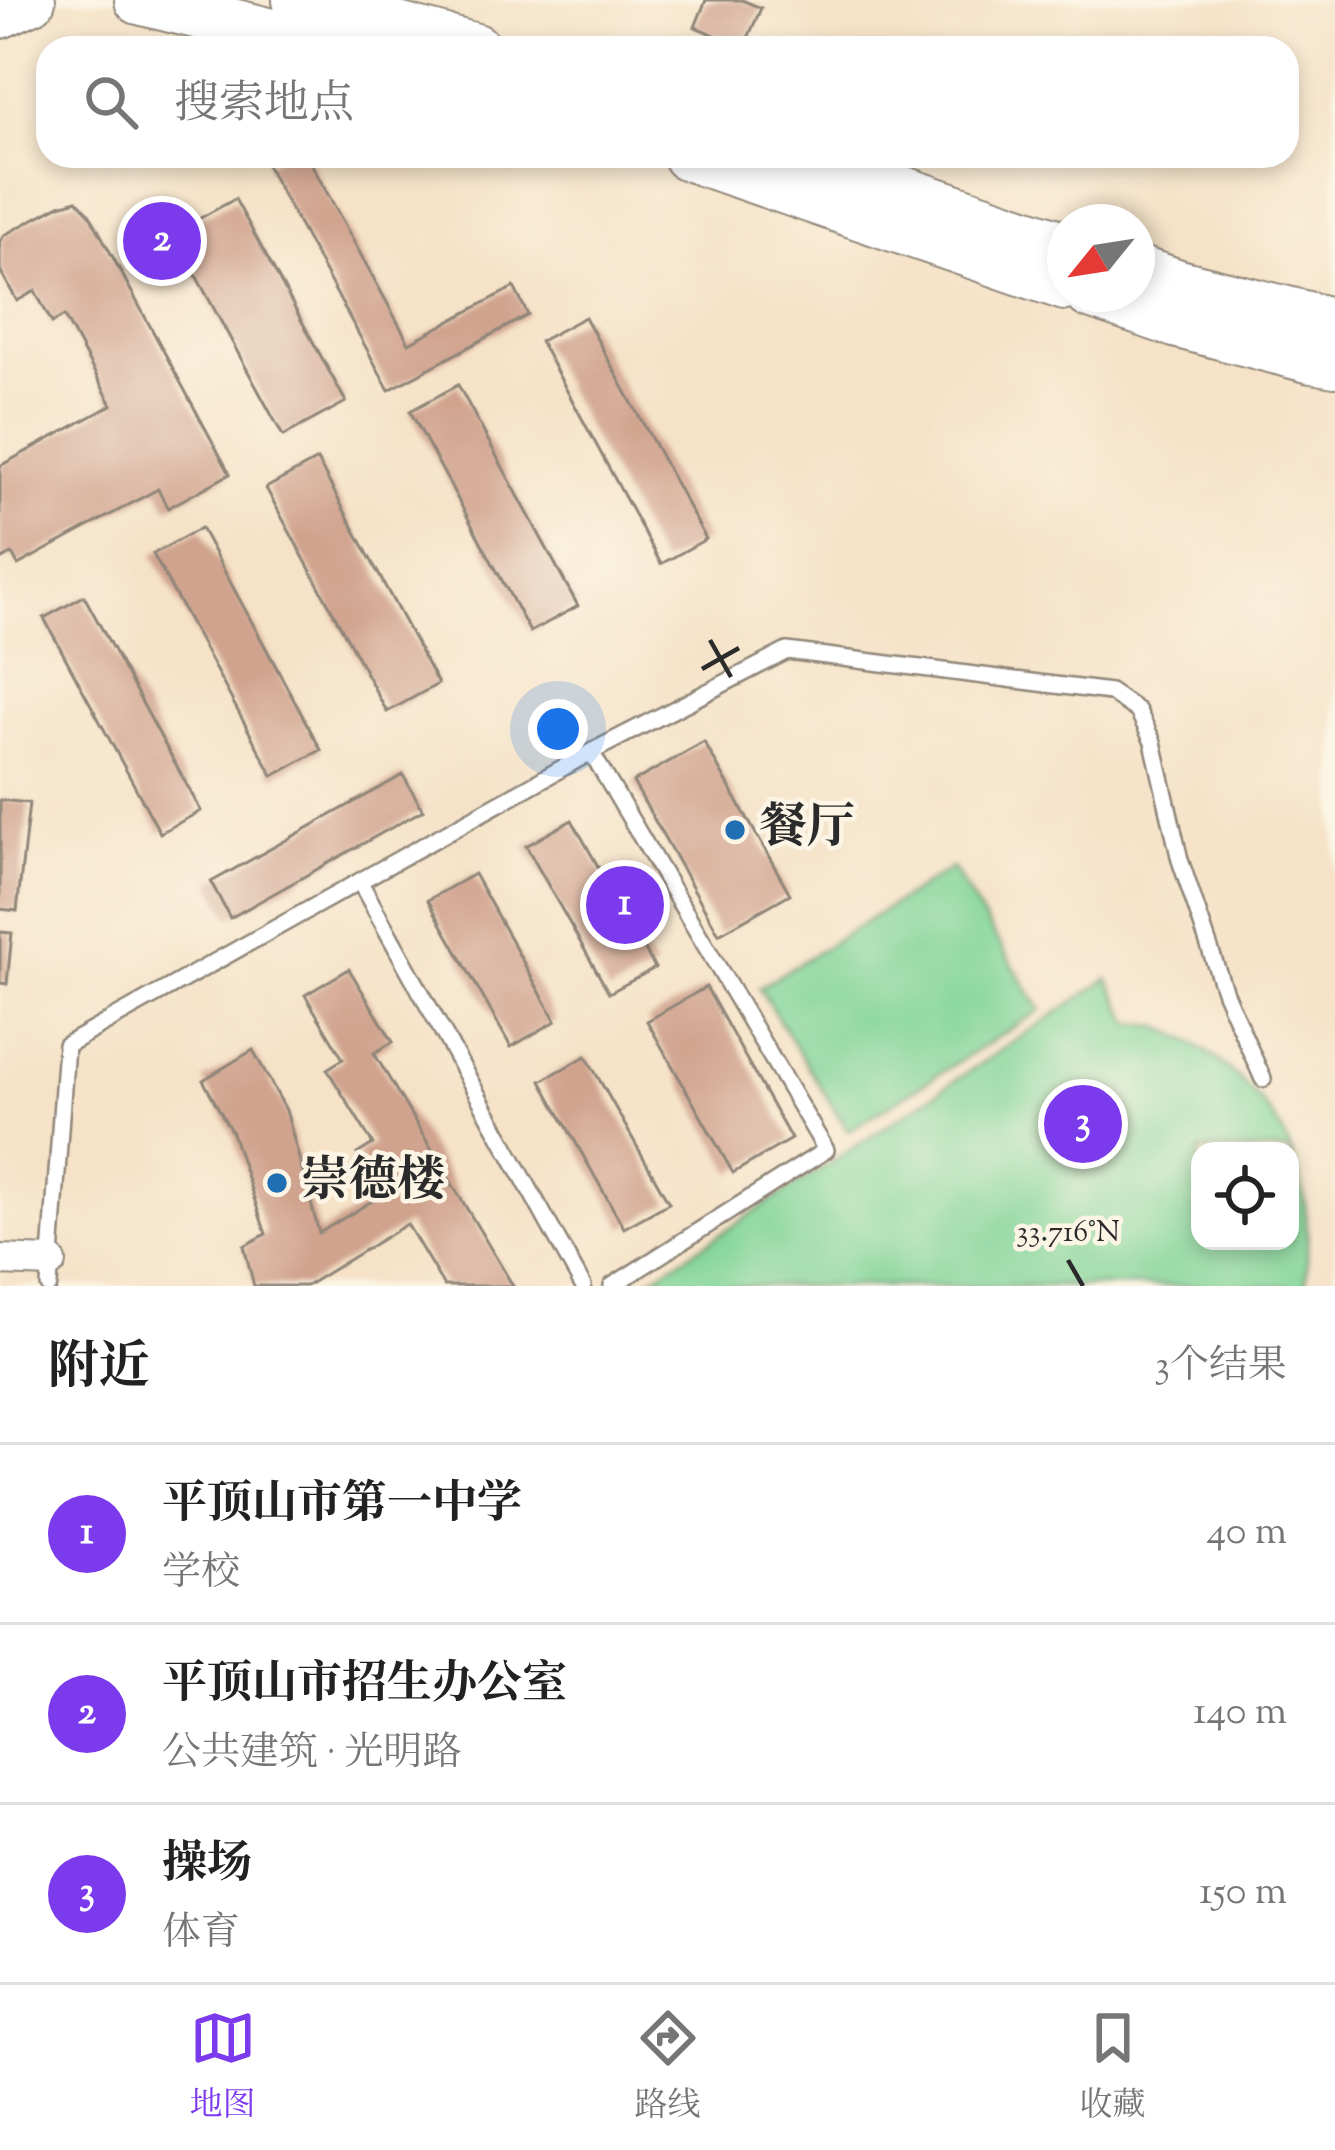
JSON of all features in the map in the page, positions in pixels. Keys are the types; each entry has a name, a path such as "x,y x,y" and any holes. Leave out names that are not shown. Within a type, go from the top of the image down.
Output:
{"main road":[{"path":"0,14 31,0"},
{"path":"139,0 284,36"},
{"path":"297,0 431,36"},
{"path":"722,168 1047,280"},
{"path":"837,168 1047,240"},
{"path":"1155,276 1335,323"},
{"path":"1142,312 1335,363"}],"street":[{"path":"0,1260 50,1274"}],"lane":[{"path":"50,1274 66,1045 591,752 788,651 1110,692 1138,711 1153,742 1180,860 1226,992 1263,1079"},
{"path":"591,752 826,1150 613,1286"},
{"path":"360,882 584,1286"}],"green space":[{"path":"952,868 1041,1010 848,1131 759,988"},
{"path":"1108,979 1131,1023 1178,1035 1217,1060 1267,1109 1287,1142 1191,1142 1191,1250 1299,1250 1299,1175 1304,1197 1306,1286 640,1286"}],"building":[{"path":"706,0 742,0 761,8 749,36 717,36 695,27"},
{"path":"268,168 314,168 409,343 514,287 528,315 389,390"},
{"path":"235,199 346,402 283,436 173,233"},
{"path":"77,200 89,213 230,474 168,508 158,489 18,565 12,554 0,560 0,466 112,405 64,316 52,323 35,291 17,301 0,270 0,242 4,235"},
{"path":"585,317 706,539 661,564 540,341"},
{"path":"458,385 578,606 530,632 410,411"},
{"path":"317,460 438,684 387,712 266,488"},
{"path":"201,528 321,750 273,776 153,554"},
{"path":"84,596 201,811 160,833 44,618"},
{"path":"704,742 790,894 719,934 633,782"},
{"path":"403,775 423,810 230,918 211,882"},
{"path":"0,800 29,803 17,911 0,909"},
{"path":"572,820 655,968 609,993 526,846"},
{"path":"474,874 556,1021 511,1047 428,900"},
{"path":"0,932 12,933 7,984 0,983"},
{"path":"349,969 393,1042 374,1053 513,1286 444,1286 407,1224 306,1286 254,1286 244,1246 266,1234 232,1133 203,1080 253,1050 286,1110 319,1233 382,1195 357,1154 373,1144 327,1069 343,1059 305,995"},
{"path":"706,987 791,1139 733,1173 647,1021"},
{"path":"586,1056 669,1203 624,1228 541,1081"}],"place":[{"name":"平顶山市招生办公室","path":"162,241"},
{"name":"餐厅","path":"735,830"},
{"name":"平顶山市第一中学","path":"625,905"},
{"name":"操场","path":"1083,1124"},
{"name":"崇德楼","path":"277,1183"}]}
